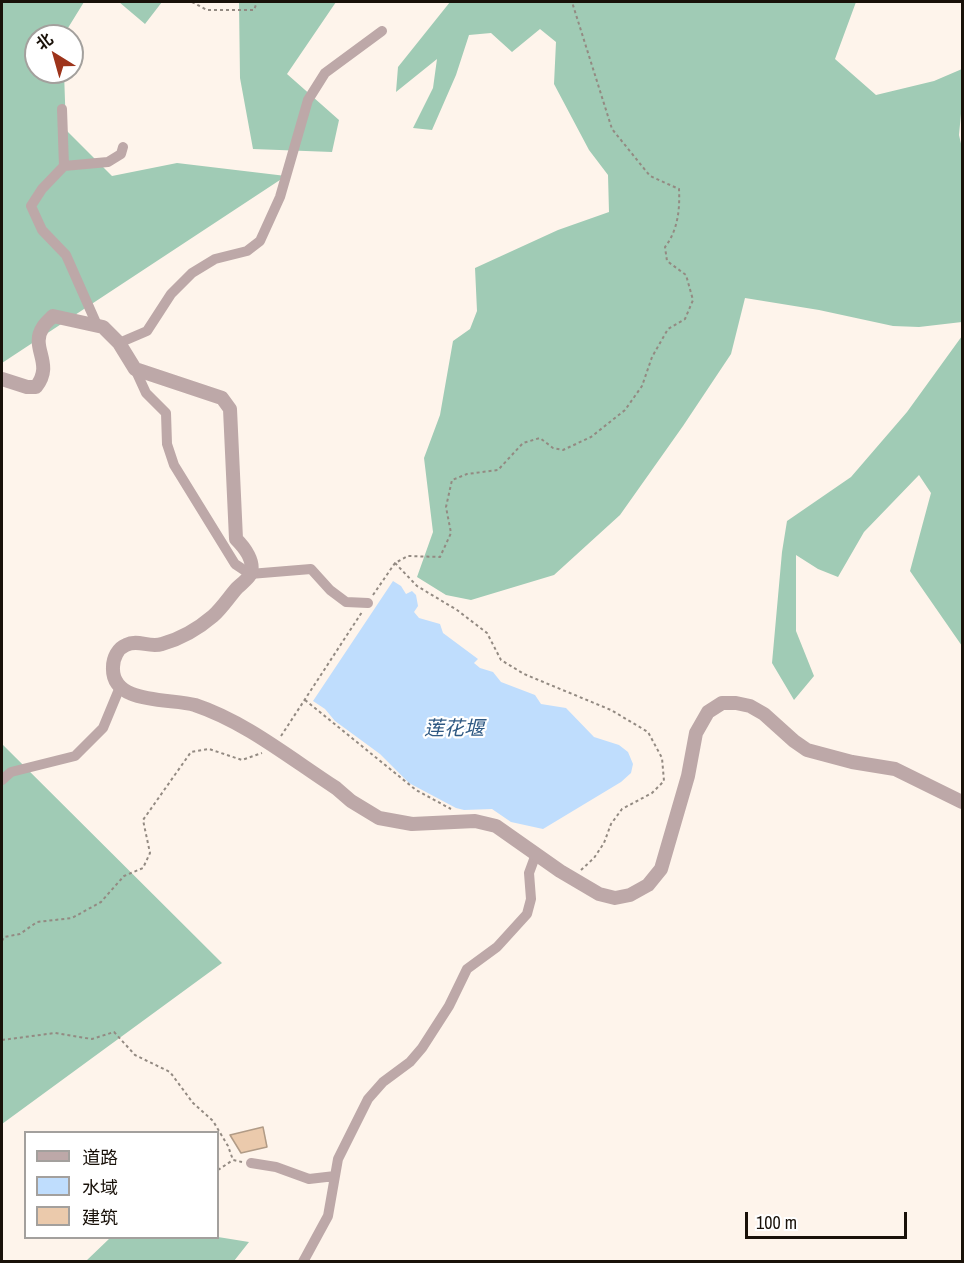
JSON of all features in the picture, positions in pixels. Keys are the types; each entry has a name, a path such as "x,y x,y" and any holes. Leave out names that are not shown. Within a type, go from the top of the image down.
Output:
{"street":[{"path":"119,344 147,331 171,294 192,273 215,259 247,251 260,241 280,197 308,100 325,73 382,31"},
{"path":"62,109 64,166"},
{"path":"97,325 66,255 42,230 31,206 42,189 64,166 108,162 121,154 123,147"},
{"path":"2,379 27,387 36,387 42,379 45,368 39,347 41,328 53,316 103,327 119,344 135,369 146,393 166,412 167,444 174,465 235,564 250,574 311,569 330,590 346,602 368,603"},
{"path":"135,369 222,398 230,409 236,539 245,548 251,563 250,574 214,615 187,633 161,645 151,646 136,642 126,645 118,652 113,665 114,677 126,692 139,697 193,705 229,719 380,818 412,824 475,820 495,826 599,894 615,898 630,895 648,885 661,869 688,776 696,733 708,712 722,703 736,703 757,710 807,750 852,762 895,769 963,802"},
{"path":"2,780 11,772 75,756 103,728 120,687"},
{"path":"303,1262 328,1216 338,1160 368,1099 382,1082 410,1062 422,1048 449,1006 467,969 497,947 527,914 531,898 530,873 536,854"},
{"path":"251,1163 276,1167 309,1179 335,1176"}],"path":[{"path":"192,2 207,10 254,10 257,2"},
{"path":"2,941 4,937 20,934 37,922 72,918 101,902 124,876 143,868 150,854 142,820 191,752 209,749 242,760 274,747 395,563 408,555 440,557 451,533 446,507 452,480 468,474 498,470 523,443 540,438 553,448 563,450 591,437 625,410 642,386 652,357 668,329 685,320 693,300 686,275 667,261 665,247 671,238 680,208 679,189 650,176 612,129 572,2"},
{"path":"395,563 417,586 457,610 487,633 501,660 524,674 611,710 648,732 663,758 664,782 652,794 622,809 611,824 604,843 594,858 573,878"},
{"path":"305,700 416,790 457,813"},
{"path":"2,1040 55,1033 92,1039 114,1032 135,1055 170,1072 193,1103 213,1121 228,1146 233,1160"},
{"path":"219,1169 233,1160 251,1163"}],"green space":[{"path":"2,2 84,2 70,24 24,24 24,84 64,84 66,130 112,176 177,163 286,176 2,363"},
{"path":"119,2 162,2 145,24"},
{"path":"239,2 336,2 287,74 339,120 332,152 253,149 240,78"},
{"path":"450,2 856,2 835,59 876,95 934,81 962,69 959,135 962,148 962,322 919,327 893,326 819,310 745,298 731,354 683,426 620,515 554,575 471,600 446,595 417,577 433,532 424,458 440,415 453,341 470,329 477,311 475,268 558,230 609,212 608,175 589,150 554,84 556,42 540,29 512,52 491,33 469,35 456,75 432,130 413,128 433,88 437,59 396,92 398,67"},
{"path":"962,336 962,646 910,571 931,493 919,475 864,532 838,577 818,569 796,555 796,631 814,676 794,700 772,663 787,521 851,477 907,412"},
{"path":"2,744 222,963 2,1124"},
{"path":"219,1237 249,1242 234,1261 86,1261 109,1239 219,1239"}],"water":[{"name":"莲花堰","path":"393,581 401,586 406,594 412,591 416,595 418,606 414,612 419,618 440,624 443,633 478,659 474,663 480,668 493,672 501,682 535,695 541,704 566,708 594,737 619,745 628,752 633,764 631,773 621,782 543,829 511,822 492,809 456,808 409,783 380,754 335,721 325,709 313,701"}],"building":[{"path":"263,1127 267,1147 241,1153 230,1135"}]}
